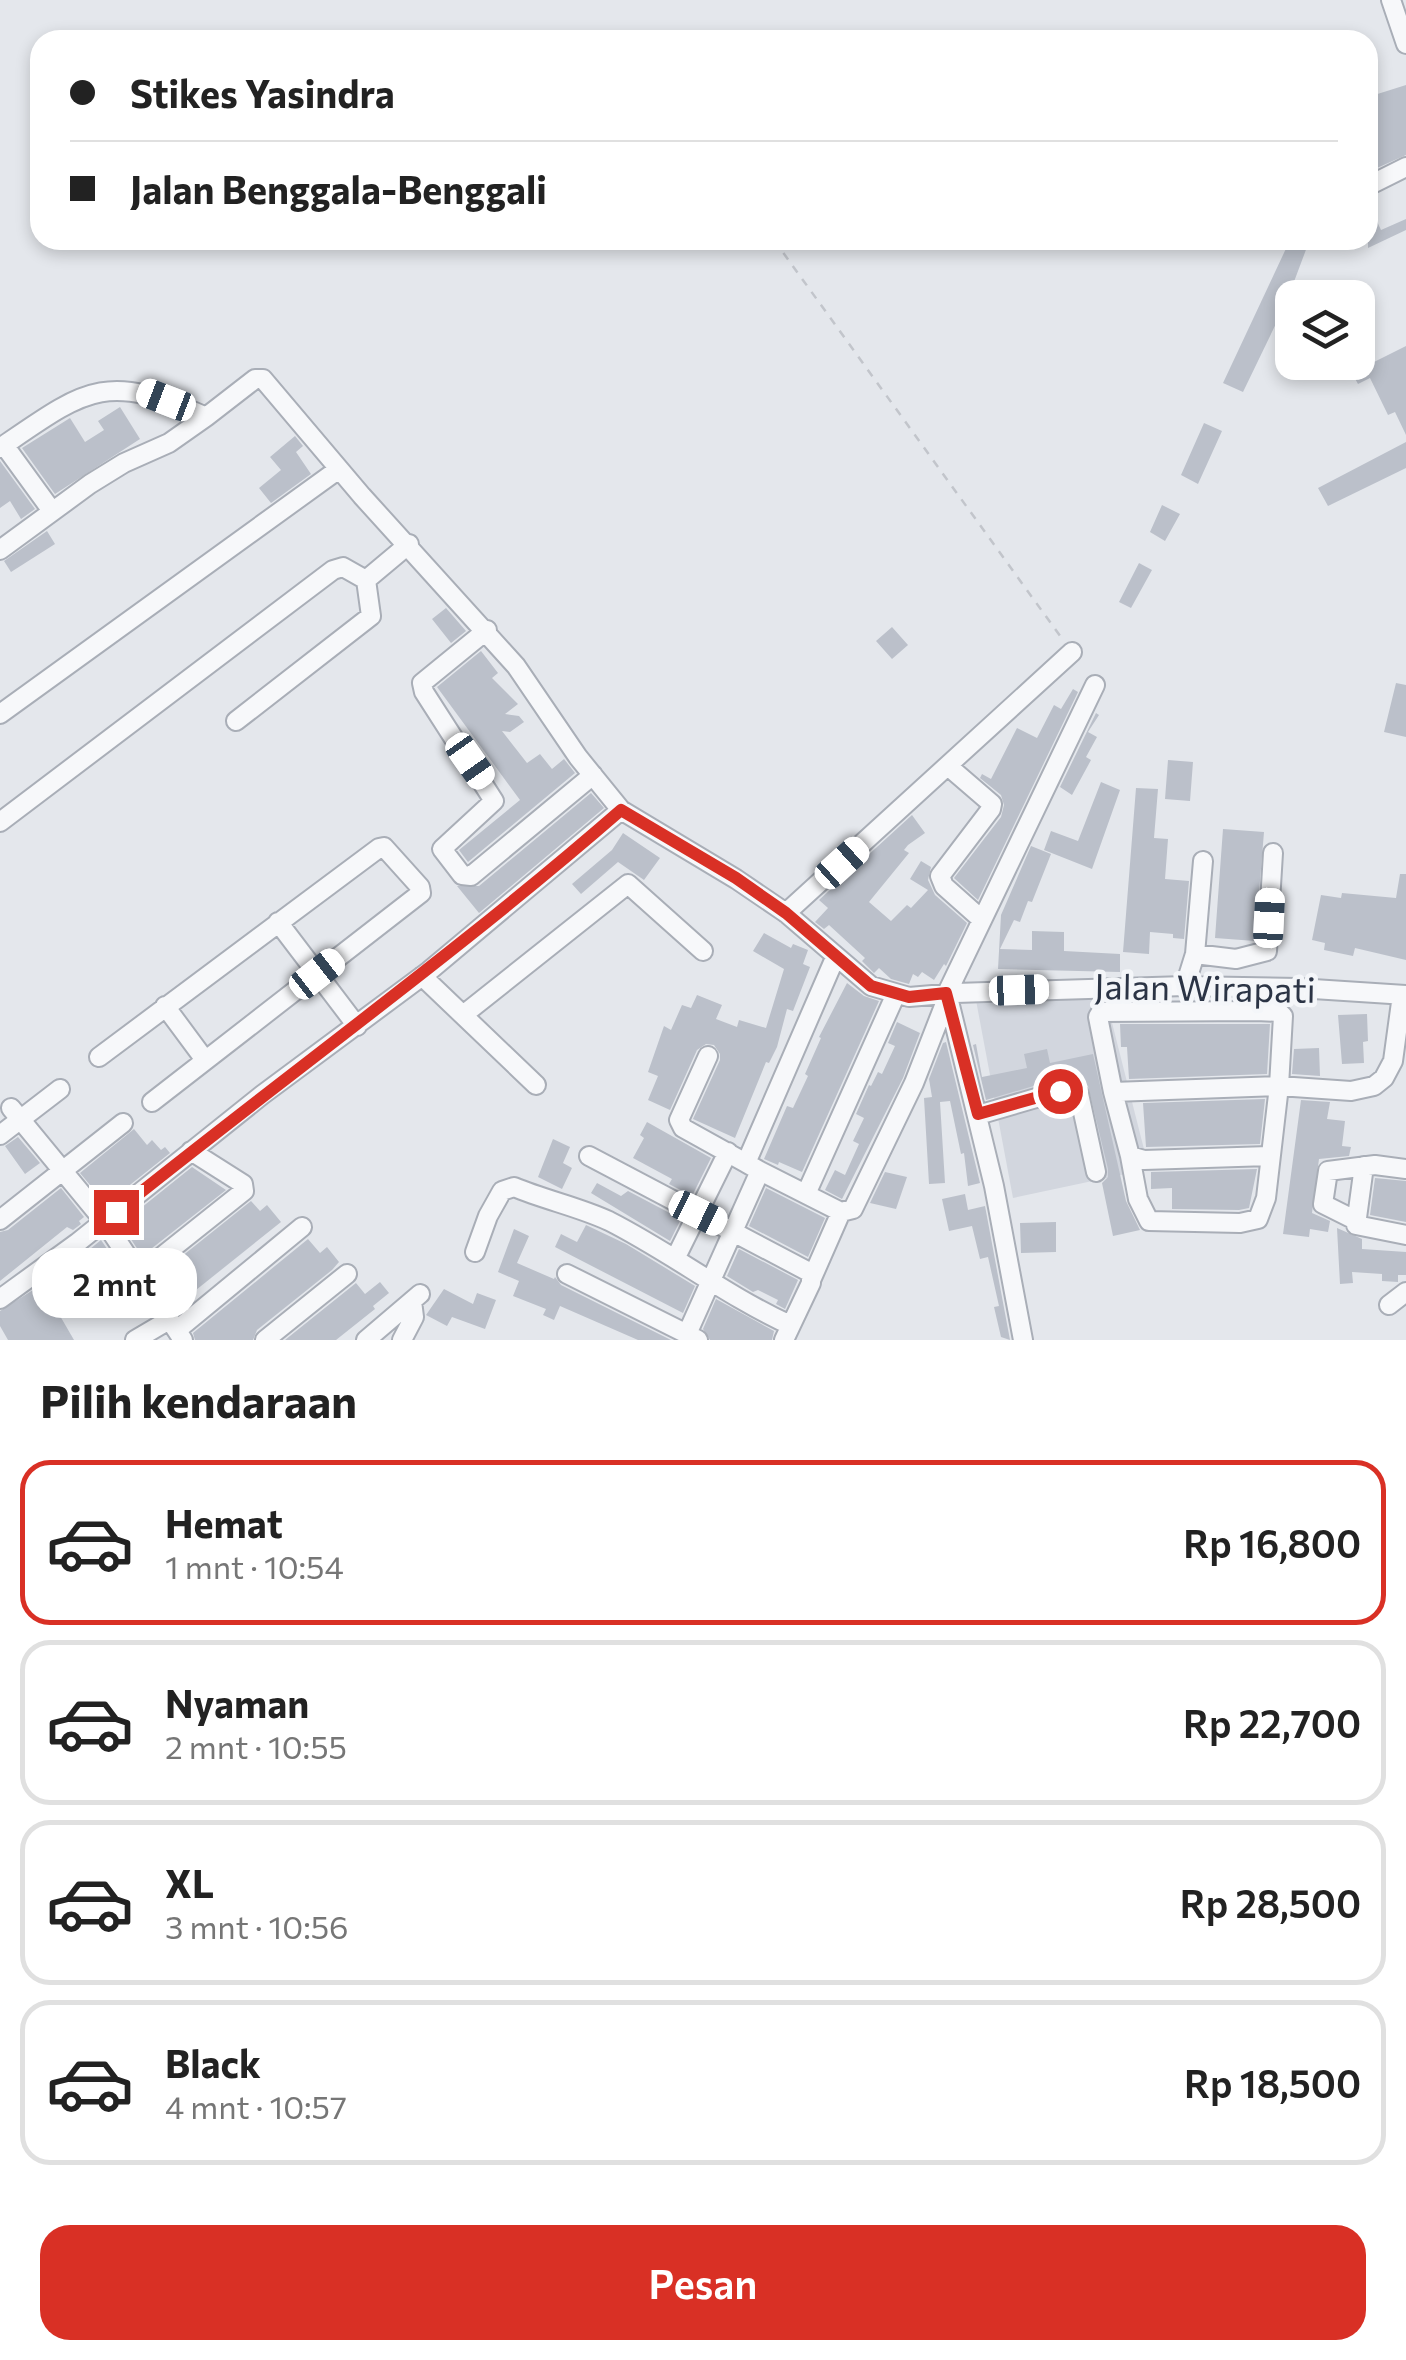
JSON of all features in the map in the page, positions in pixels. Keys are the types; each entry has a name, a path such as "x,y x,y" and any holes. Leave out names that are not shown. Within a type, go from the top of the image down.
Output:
{"street":[{"path":"1391,0 1406,44"},
{"path":"1378,181 1406,167"},
{"path":"0,550 124,463 169,443 255,379 263,379 339,469 487,630 621,810 736,878 786,913 871,986 896,996 806,1194"},
{"path":"52,512 2,446 64,404 102,392 146,392 206,417"},
{"path":"0,714 339,469"},
{"path":"366,580 409,544"},
{"path":"0,822 332,570 343,567 366,580"},
{"path":"236,721 371,616 366,580"},
{"path":"487,630 422,684 494,801 442,849 445,856 462,875 471,876 593,775"},
{"path":"786,913 1072,652"},
{"path":"708,1056 679,1120 683,1128 841,1212 856,1205 914,1083 980,918 1094,685"},
{"path":"950,766 992,804 940,876 944,886 980,918"},
{"path":"0,1299 422,976 621,810"},
{"path":"100,1057 378,848 384,848 420,887 421,894 152,1102"},
{"path":"1195,954 1236,959 1267,951 1273,853"},
{"path":"1185,986 1195,954 1204,861"},
{"path":"463,1015 628,884 703,951"},
{"path":"278,922 356,1026"},
{"path":"567,1274 692,1337 734,1231 753,1167 836,958"},
{"path":"422,976 536,1085"},
{"name":"Jalan Wirapati","path":"896,996 1185,986 1404,995"},
{"path":"1113,1092 1279,1086 1351,1091 1379,1082 1393,1060 1404,995"},
{"path":"946,997 978,1114 1023,1340"},
{"path":"165,1006 206,1060"},
{"path":"1104,1012 1279,1012 1283,1016 1279,1086 1266,1198 1258,1219 1240,1223 1149,1221 1138,1198 1113,1092 1098,1017 1104,1012"},
{"path":"0,1136 11,1114 40,1106 60,1089"},
{"path":"978,1114 1060,1091 1079,1094 1096,1172"},
{"path":"11,1114 104,1221 177,1330"},
{"path":"0,1220 123,1123"},
{"path":"141,1273 244,1191 243,1184 197,1146"},
{"path":"675,1259 728,1152"},
{"path":"588,1156 734,1231 812,1278"},
{"path":"1130,1156 1144,1160 1269,1156"},
{"path":"1355,1220 1322,1204 1326,1173 1364,1166 1406,1169"},
{"path":"1364,1166 1355,1220 1358,1228 1406,1235"},
{"path":"475,1252 488,1216 502,1191 510,1186 606,1220 675,1259 788,1333 841,1212"},
{"path":"134,1340 177,1330 302,1227"},
{"path":"264,1340 348,1274"},
{"path":"1389,1304 1406,1292"},
{"path":"366,1340 416,1298 414,1317 402,1340"}],"path":[{"path":"781,250 1072,652"}],"shaded area":[{"path":"1104,991 1149,1169 1013,1198 975,995"}],"building":[{"path":"1406,85 1406,155 1378,168 1378,94"},
{"path":"1406,219 1406,230 1378,243 1378,224 1381,230"},
{"path":"1285,250 1306,250 1295,280 1275,280 1275,326 1243,392 1223,383"},
{"path":"1406,346 1406,435 1395,412 1388,415 1371,380 1375,380 1375,362"},
{"path":"120,407 140,439 55,494 22,448 70,418 85,442 104,430 98,421"},
{"path":"1204,423 1222,431 1198,484 1181,475"},
{"path":"295,436 303,446 296,452 311,474 271,503 259,488 281,470 270,457"},
{"path":"1406,442 1406,468 1328,506 1318,488"},
{"path":"0,461 35,509 21,519 10,501 0,508"},
{"path":"1162,505 1180,514 1165,541 1150,532"},
{"path":"47,531 55,544 11,572 4,561"},
{"path":"1139,563 1152,570 1131,608 1119,602"},
{"path":"446,608 466,631 451,643 432,619"},
{"path":"892,627 908,645 892,659 876,641"},
{"path":"481,651 498,673 492,678 518,704 505,714 519,716 524,722 510,732 502,731 527,763 540,754 552,769 564,759 575,773 468,862 459,850 520,800 437,687"},
{"path":"1396,683 1406,685 1406,737 1384,732"},
{"path":"1073,689 1078,692 978,900 954,878 1001,817 1004,805 1001,795 980,778 982,774 991,779 1017,728 1037,738 1054,705 1061,709"},
{"path":"1096,713 1099,715 1088,732 1097,737 1086,757 1091,760 1072,795 1060,787"},
{"path":"1168,760 1193,762 1190,801 1165,799"},
{"path":"1101,782 1120,790 1092,869 1044,850 1051,831 1078,841"},
{"path":"1136,788 1158,789 1154,838 1168,839 1165,879 1189,881 1184,939 1150,932 1149,954 1123,952"},
{"path":"591,793 604,808 479,913 457,886 479,886"},
{"path":"912,815 925,833 908,845 904,850 909,853 869,902 891,921 907,905 911,908 928,890 910,879 921,861 931,867 928,880 935,895 967,923 946,966 934,980 922,972 918,977 913,974 909,984 891,979 879,968 874,973 862,961 865,958 829,925 824,929 815,922 828,908 819,900"},
{"path":"1223,829 1264,832 1255,941 1215,938"},
{"path":"623,833 660,858 644,880 618,862 581,894 572,884 612,850"},
{"path":"1031,846 1051,854 1032,902 1028,901 1020,922 1014,920 1000,949 1032,950 1032,931 1064,932 1064,951 1120,954 1120,972 998,969 1001,915"},
{"path":"1400,874 1406,874 1406,960 1355,948 1353,956 1324,950 1325,943 1312,940 1321,895 1396,898"},
{"path":"764,933 791,948 793,944 808,950 803,964 810,967 793,1011 787,1009 777,1047 769,1063 766,1062 735,1138 693,1119 720,1060 714,1045 706,1044 697,1050 670,1110 648,1100 658,1076 648,1072 664,1026 671,1030 682,1005 691,1008 697,995 722,1005 716,1019 737,1027 739,1020 766,1028 784,969 753,951"},
{"path":"847,983 879,1001 802,1172 779,1162 778,1165 764,1159 787,1106 793,1108 808,1076 805,1074 819,1037"},
{"path":"1367,1014 1364,1063 1342,1064 1338,1015"},
{"path":"897,1022 920,1033 903,1078 842,1199 825,1190 835,1170 845,1175 859,1144 853,1141 864,1118 856,1114 869,1085 878,1072 882,1074 895,1046 888,1043"},
{"path":"1120,1024 1270,1024 1267,1074 1129,1079 1127,1047 1121,1047"},
{"path":"946,1042 980,1183 968,1186 950,1101 940,1102 945,1183 929,1184 924,1098 932,1097 929,1079"},
{"path":"976,1044 982,1077 1027,1068 1024,1054 1047,1049 1050,1063 1093,1054 1126,1201 1140,1230 1113,1236 1102,1183 1108,1177 1108,1169 1088,1086 1057,1079 986,1100 973,1045"},
{"path":"1319,1048 1320,1076 1292,1074 1294,1049"},
{"path":"1265,1099 1260,1144 1146,1147 1143,1103"},
{"path":"1301,1100 1330,1102 1327,1119 1345,1121 1342,1146 1351,1147 1349,1156 1319,1159 1312,1213 1330,1221 1328,1232 1310,1229 1309,1237 1283,1234"},
{"path":"647,1122 711,1158 692,1196 669,1184 672,1179 633,1158 644,1138 640,1135"},
{"path":"134,1129 147,1145 152,1140 170,1153 106,1204 80,1173"},
{"path":"18,1137 40,1163 25,1174 5,1146"},
{"path":"553,1139 570,1147 563,1163 572,1168 562,1189 538,1177"},
{"path":"192,1167 226,1190 142,1256 121,1224"},
{"path":"1257,1169 1249,1208 1239,1210 1172,1209 1172,1188 1151,1189 1151,1172"},
{"path":"885,1172 907,1177 896,1209 870,1203"},
{"path":"1375,1178 1406,1181 1406,1222 1370,1215"},
{"path":"597,1183 621,1196 628,1191 681,1219 670,1241 591,1193"},
{"path":"61,1188 84,1217 79,1221 81,1224 73,1230 67,1227 0,1281 0,1232 8,1230"},
{"path":"766,1188 825,1218 808,1257 749,1226"},
{"path":"965,1194 968,1210 985,1206 1010,1340 1001,1337 988,1257 980,1259 972,1226 949,1231 942,1199"},
{"path":"251,1201 260,1211 267,1205 281,1222 176,1306 156,1277"},
{"path":"1056,1222 1056,1252 1021,1253 1020,1223"},
{"path":"586,1225 695,1286 683,1313 555,1247 561,1234 577,1242"},
{"path":"1337,1228 1362,1239 1362,1249 1406,1252 1406,1275 1398,1275 1398,1282 1382,1281 1382,1274 1352,1272 1353,1283 1340,1284"},
{"path":"514,1229 529,1236 517,1263 555,1277 561,1285 671,1340 638,1340 560,1306 554,1320 543,1315 546,1309 513,1296 519,1281 498,1272"},
{"path":"308,1239 320,1253 327,1247 339,1262 332,1270 257,1330 253,1340 195,1340 193,1333"},
{"path":"101,1240 118,1265 103,1278 84,1254"},
{"path":"739,1249 798,1280 785,1309 776,1304 778,1300 758,1290 753,1292 727,1276"},
{"path":"79,1274 84,1294 52,1302 74,1340 8,1340 0,1326 0,1311 44,1283"},
{"path":"380,1282 389,1293 336,1340 285,1340 356,1283 365,1294"},
{"path":"444,1289 473,1304 477,1293 496,1300 485,1329 452,1317 447,1326 426,1315"},
{"path":"716,1299 774,1331 772,1340 710,1340 703,1329"}],"route":[{"path":"116,1212 262,1095 471,938 621,810 736,878 786,913 871,986 896,996 946,993 978,1114 1060,1091"}]}
